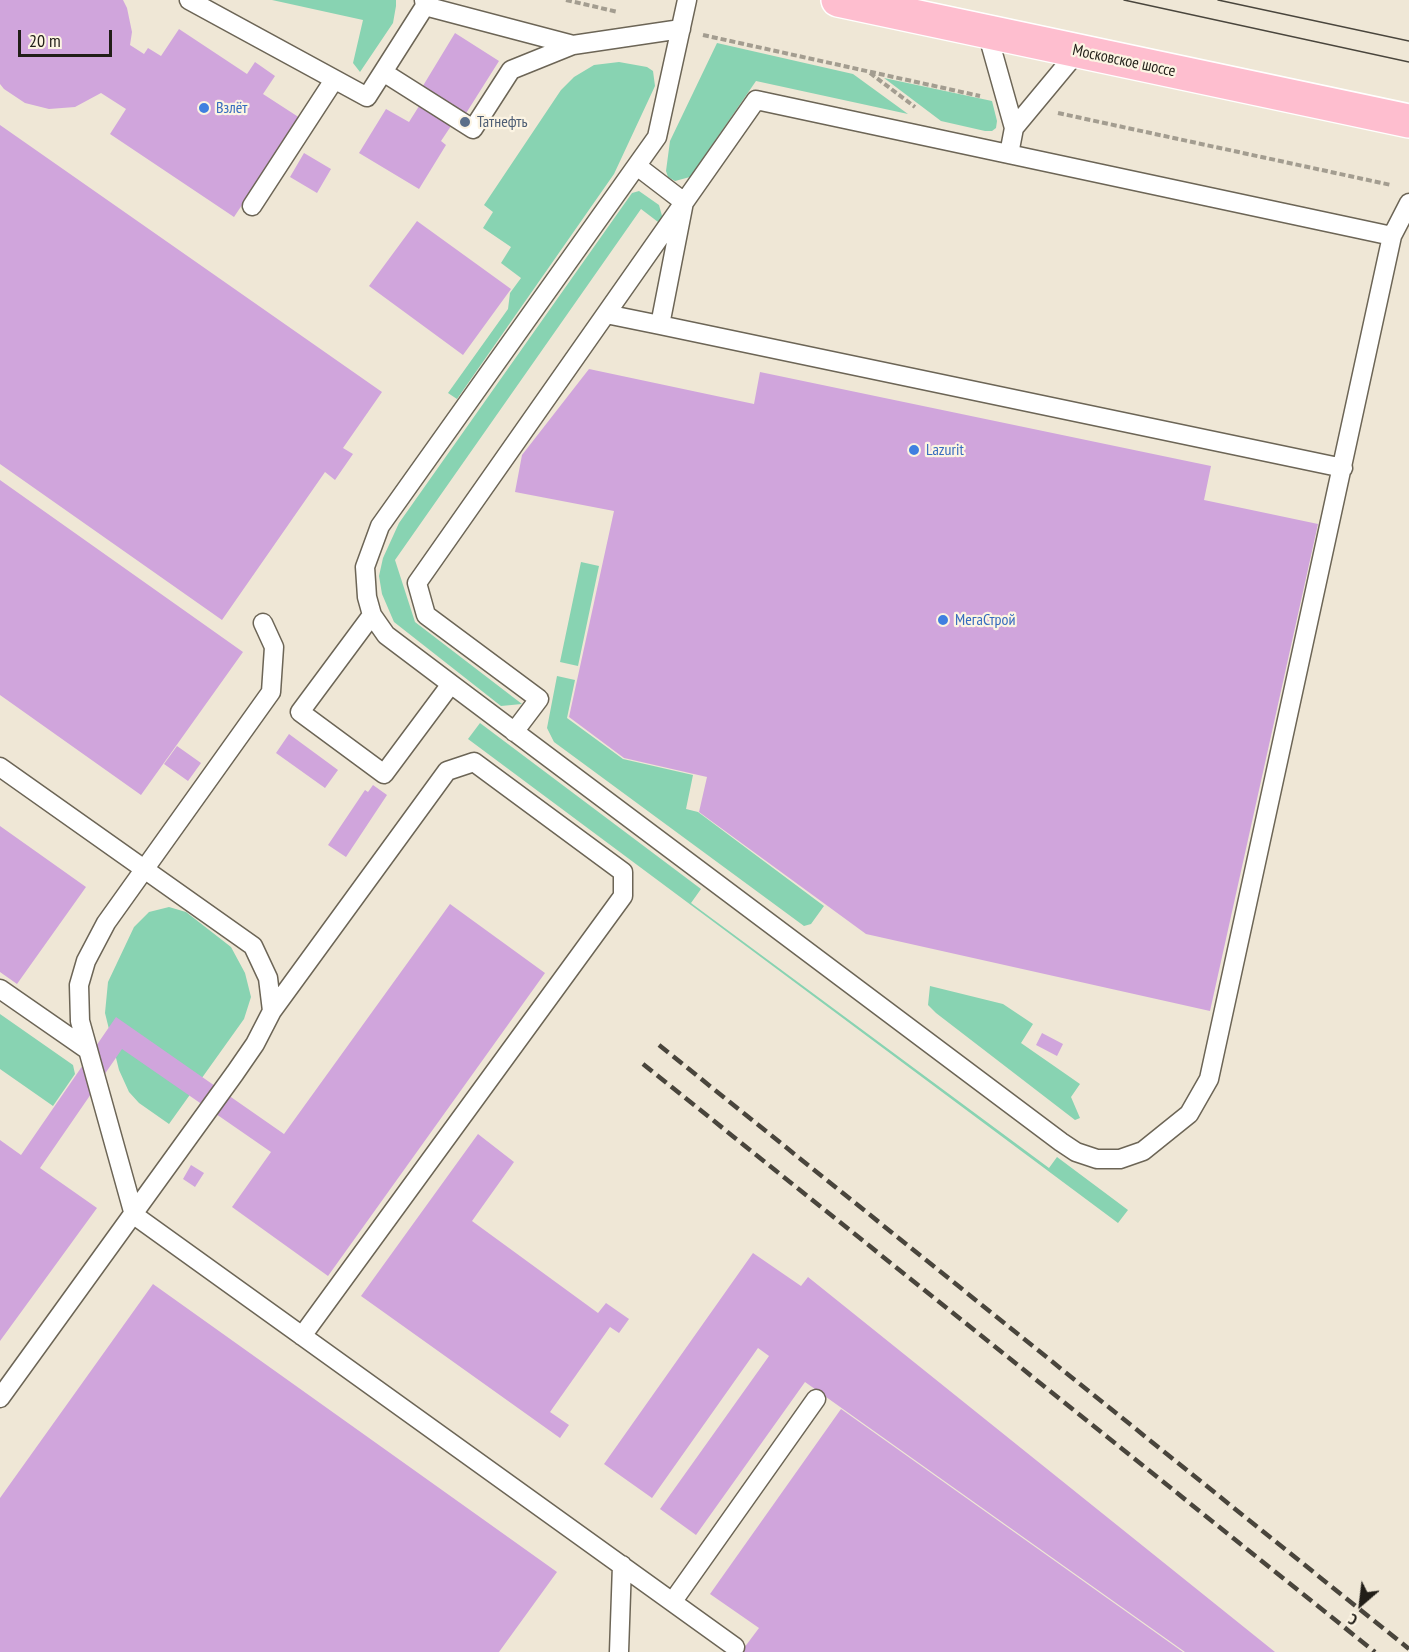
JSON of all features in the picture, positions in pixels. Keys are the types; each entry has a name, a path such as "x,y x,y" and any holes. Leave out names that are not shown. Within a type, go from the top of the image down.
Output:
{"main road":[{"name":"Московское шоссе","path":"838,0 1409,121"}],"lane":[{"path":"189,0 367,97 424,3 573,45"},
{"path":"687,0 657,137 380,526 365,567 367,597 372,615 386,635 514,732 1061,1142 1076,1152 1097,1159 1120,1159 1143,1151 1189,1114 1209,1079 1392,237 1409,203"},
{"path":"383,72 473,129 511,70 573,45 681,29"},
{"path":"987,32 1014,128 1009,154"},
{"path":"1014,128 1078,51"},
{"path":"252,206 334,80"},
{"path":"514,732 539,699 426,615 417,583 756,100 1392,237"},
{"path":"637,166 684,202"},
{"path":"660,325 684,202"},
{"path":"606,314 1343,468"},
{"path":"372,615 300,712 384,774 451,684"},
{"path":"264,623 274,646 271,692 106,923 86,961 79,994 80,1021 134,1215 735,1647"},
{"path":"0,1398 255,1044 272,1011 447,771 474,762 623,872 623,896 302,1336"},
{"path":"0,767 253,946 268,978 272,1011"},
{"path":"0,989 88,1050"},
{"path":"673,1601 816,1399"},
{"path":"619,1652 622,1565"}],"path":[{"path":"867,71 935,122 932,138"}],"green space":[{"path":"272,0 396,0 396,6 393,23 360,72 353,63 363,20"},
{"path":"717,43 853,74 908,114 756,81 690,177 675,181 668,177 666,171 670,141"},
{"path":"619,62 647,67 653,71 655,86 614,174 457,399 448,393 508,309 510,293 521,278 501,263 511,247 483,228 493,212 484,205 561,90 574,77 594,65"},
{"path":"884,78 992,101 997,121 996,128 992,131 985,131 941,121"},
{"path":"639,191 659,205 664,223 662,225 641,209 395,560 415,622 522,704 501,706 394,622 382,594 379,576 383,558 399,523 632,193"},
{"path":"581,562 599,566 578,666 560,662"},
{"path":"557,676 575,680 567,718 623,759 693,775 686,809 698,812 824,906 811,924 804,926 554,742 547,728"},
{"path":"480,723 701,889 691,903 1049,1168 1057,1157 1128,1210 1118,1223 468,739"},
{"path":"169,907 186,912 231,947 245,973 251,997 244,1019 169,1124 139,1103 129,1092 119,1070 105,1013 108,982 134,927 149,912"},
{"path":"930,986 1003,1004 1033,1024 1021,1043 1080,1084 1071,1097 1080,1118 1075,1120 936,1013 928,1005"},
{"path":"0,1014 73,1065 75,1074 53,1106 0,1069"}],"building":[{"name":"Взлёт","path":"0,0 123,0 132,32 130,45 144,54 148,48 161,56 179,29 247,74 255,62 275,76 263,94 300,118 234,217 110,134 126,109 101,93 75,107 49,109 25,103 4,89 0,84"},
{"path":"455,33 499,61 458,126 453,123 441,141 446,145 419,189 359,153 386,109 409,122 421,103 415,99"},
{"path":"0,125 382,392 343,448 353,454 335,480 325,472 222,620 0,464"},
{"path":"304,153 331,169 317,193 290,177"},
{"path":"417,221 511,289 463,355 369,286"},
{"name":"МегаСтрой","path":"589,369 754,404 760,372 1211,466 1204,500 1318,524 1210,1011 866,934 699,812 707,777 624,758 569,717 614,511 515,492 522,455"},
{"path":"0,480 243,652 141,795 0,695"},
{"path":"289,734 338,770 325,788 276,753"},
{"path":"177,746 201,763 188,781 164,764"},
{"path":"373,785 387,795 346,857 328,845 365,790 368,792"},
{"path":"0,826 86,887 17,984 0,972"},
{"path":"450,904 545,973 328,1276 232,1207 271,1152 122,1049 40,1168 97,1208 0,1341 0,1140 21,1155 116,1017 284,1134"},
{"path":"1042,1033 1063,1044 1057,1056 1036,1045"},
{"path":"478,1134 514,1162 472,1221 598,1313 606,1303 629,1319 619,1333 610,1327 550,1412 569,1425 560,1438 361,1296"},
{"path":"191,1165 204,1173 195,1187 183,1179"},
{"path":"753,1253 801,1286 808,1277 1275,1652 1185,1652 805,1382 696,1535 660,1509 769,1356 758,1348 652,1498 604,1464"},
{"path":"153,1284 557,1572 499,1652 0,1652 0,1498"},
{"path":"841,1409 1183,1652 741,1652 759,1628 710,1594"}],"tram line":[{"path":"1124,0 1409,62"},
{"path":"1218,0 1409,41"}],"railway":[{"path":"659,1045 1409,1649"},
{"path":"643,1064 1375,1652"}],"place":[{"name":"Взлёт","path":"204,108"},
{"name":"Татнефть","path":"465,122"},
{"name":"Lazurit","path":"914,450"},
{"name":"МегаСтрой","path":"943,620"}]}
